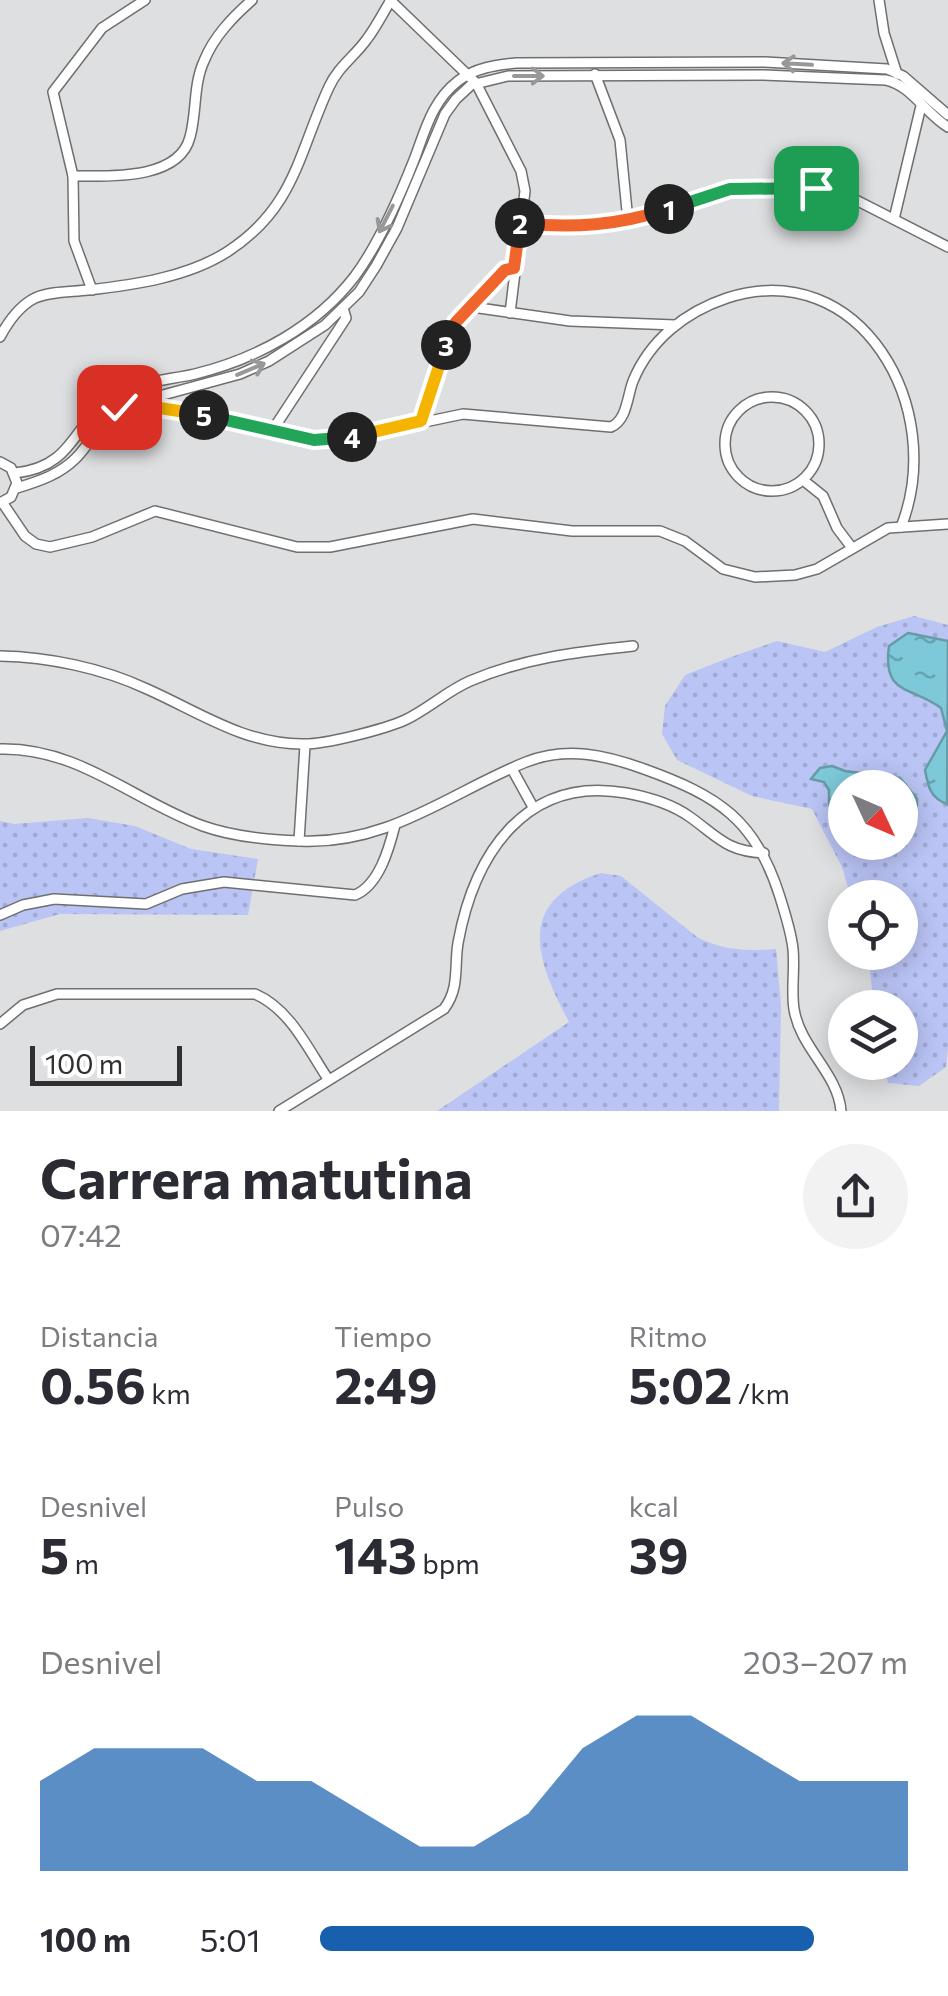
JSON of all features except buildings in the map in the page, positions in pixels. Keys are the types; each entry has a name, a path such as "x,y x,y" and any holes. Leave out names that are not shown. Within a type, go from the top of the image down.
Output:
{"street":[{"path":"92,290 74,241 72,176 54,92 102,28 145,0"},
{"path":"72,176 134,175 180,156 190,138 202,62 225,26 252,0"},
{"path":"0,337 22,307 34,299 198,266 248,238 268,220 293,181 333,78 367,40 391,0 476,83 524,183 510,314"},
{"path":"879,0 896,77 921,106 948,127"},
{"path":"15,474 39,469 72,445 96,412 115,395 239,360 301,327 333,300 358,272 389,215 431,114 444,94 467,75 490,66 765,62 886,69 948,115"},
{"path":"594,64 620,140 628,221"},
{"path":"896,77 508,76 476,83 465,89 445,114 397,228 367,281 344,308 308,338 240,374 128,403 105,418 66,466 54,475 17,488 1,502 25,536 50,546 92,537 155,511 297,547 330,547 461,520 572,531 660,531 684,541 723,568 756,577 795,576 817,569 876,533 901,526 948,524"},
{"path":"894,219 921,106"},
{"path":"519,223 576,228 628,221 713,193 750,187 834,192 948,247"},
{"path":"421,421 450,332 505,270 514,268"},
{"path":"115,395 128,403 183,410 314,440 480,414 611,427 622,417 644,362 675,324 701,308 732,297 774,291 814,298 849,313 886,344 903,366"},
{"path":"272,431 346,318 344,308 333,300"},
{"path":"471,304 570,322 675,324"},
{"path":"768,397 782,398 808,413 820,440 818,455 803,480 789,489 773,492 756,490 742,482 725,454 730,422 740,409 768,397"},
{"path":"0,462 15,474 17,488"},
{"path":"901,526 925,475"},
{"path":"803,480 823,496 837,528 852,548"},
{"path":"917,499 925,526"},
{"path":"0,656 52,659 97,672 144,687 222,727 255,739 306,745 406,720 466,683 506,667 552,654 632,646"},
{"path":"299,842 306,745"},
{"path":"0,750 58,756 204,826 257,839 299,842 328,842 395,825 512,769 556,754 581,752 675,781 721,806 752,832 764,853 793,943 794,1010 814,1057 834,1084 842,1111"},
{"path":"512,769 533,807"},
{"path":"279,1111 444,1009 453,998 458,946 472,893 499,838 533,807 583,792 621,792 656,800 688,815 726,846 764,853"},
{"path":"0,915 23,905 54,899 146,904 182,889 214,883 244,882 360,894 390,846 395,825"},
{"path":"0,1024 23,1005 57,994 255,994 287,1018 328,1079"}],"shaded area":[{"path":"914,616 948,625 948,1047 946,1067 919,1086 887,1080 918,1080 918,990 872,990 870,970 918,970 918,880 846,880 838,860 918,860 918,770 828,770 828,840 812,809 752,796 677,760 662,734 665,706 685,675 777,641 825,652 877,627"},
{"path":"88,818 135,826 191,849 258,859 248,915 60,914 0,931 0,821 14,824"},
{"path":"601,873 621,876 707,942 735,949 776,949 781,1005 779,1111 437,1111 569,1022 542,955 540,935 544,916 555,899 573,885"}],"water":[{"path":"908,633 948,641 947,804 933,795 925,770 947,731 941,708 902,688 890,674 889,646"},
{"path":"832,766 842,770 828,770 828,788 824,782 811,779 820,768"}],"route":[{"path":"119,407 128,403 183,410 314,440 348,438 421,421 456,322 505,270 514,268 519,223 601,226 654,214 730,189 816,188"}]}
